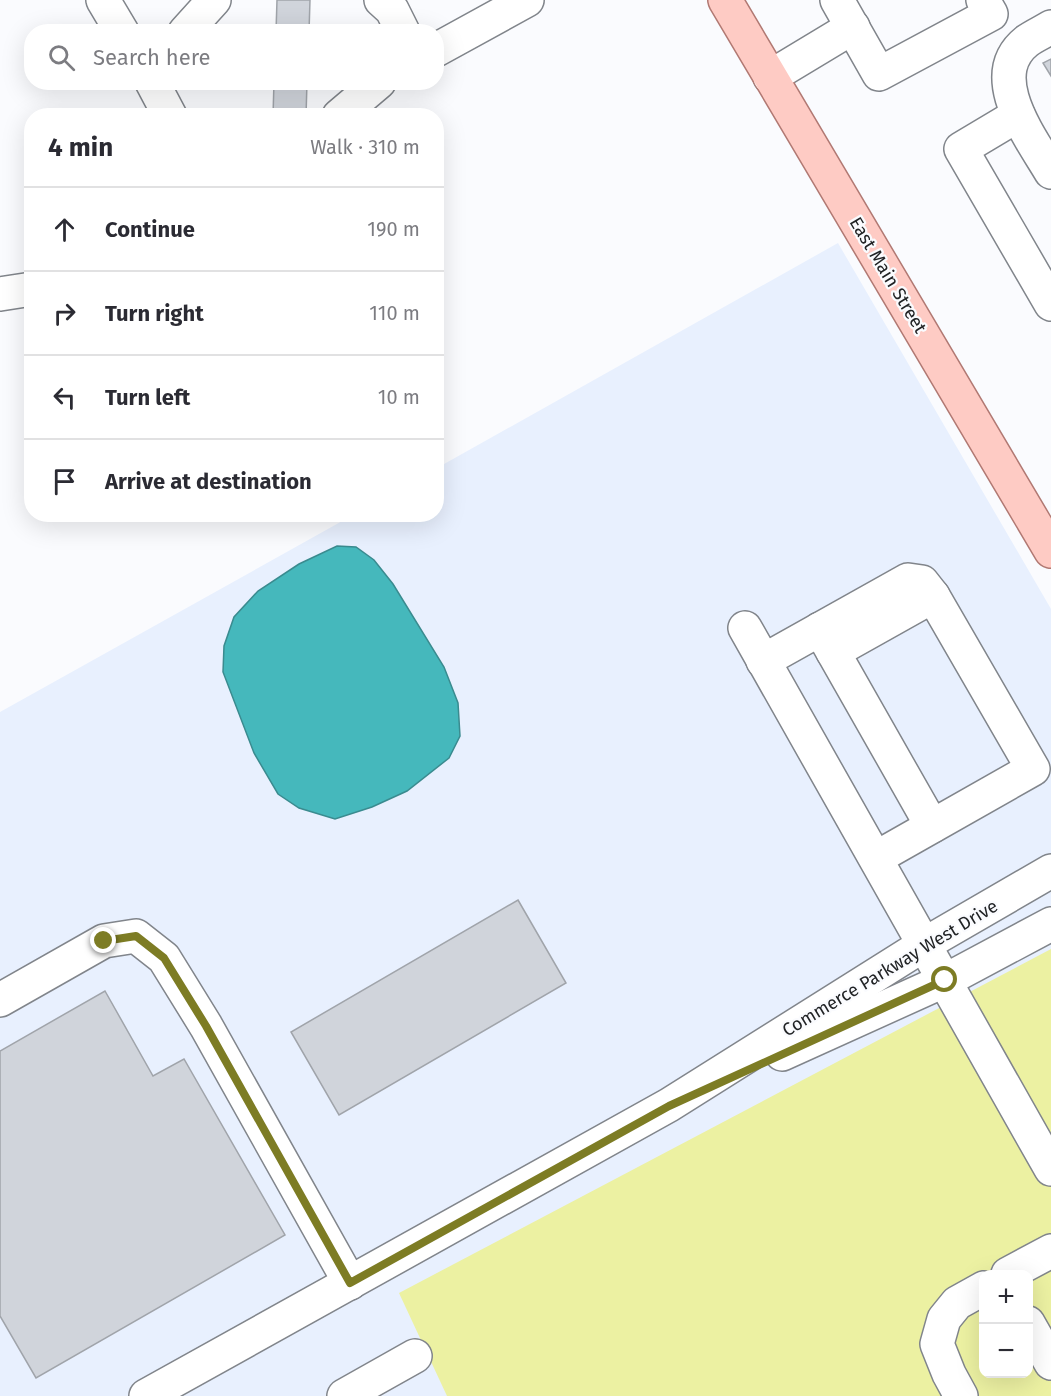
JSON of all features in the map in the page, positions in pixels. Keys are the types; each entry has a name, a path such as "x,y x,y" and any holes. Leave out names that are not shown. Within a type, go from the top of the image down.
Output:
{"main road":[{"name":"East Main Street","path":"725,0 1051,551"}],"street":[{"path":"103,0 117,24"},
{"path":"192,24 214,0"},
{"path":"381,0 392,10 399,24"},
{"path":"444,46 527,0"},
{"path":"770,77 845,14 879,74 991,14 983,0"},
{"path":"1051,27 1025,42 1012,61 1008,86 1018,115 1051,172"},
{"path":"156,90 166,108"},
{"path":"348,108 370,90"},
{"path":"1018,115 960,149 1051,304"},
{"path":"0,294 24,290"},
{"path":"763,662 826,641 908,580 922,582 933,596 1033,769 876,858"},
{"path":"745,628 1051,1169"},
{"path":"826,641 932,826"},
{"name":"Commerce Parkway West Drive","path":"146,1396 669,1106 925,944 1051,872"},
{"name":"Commerce Parkway West Drive","path":"669,1106 945,980 1051,924"},
{"path":"0,1000 104,941 136,936 164,958 206,1026 350,1283"},
{"path":"1017,1270 1051,1251"},
{"path":"961,1396 937,1344 944,1319 957,1303 979,1291"},
{"path":"1030,1324 1051,1364"},
{"path":"344,1396 415,1356"}],"shaded area":[{"path":"838,243 1051,609 1051,1396 0,1396 0,712 340,522 444,522 444,464"}],"green space":[{"path":"1051,949 1051,1396 447,1396 399,1293"}],"water":[{"path":"337,546 356,547 374,560 393,584 444,667 458,703 460,736 449,758 407,791 372,807 335,819 299,808 278,794 254,753 223,672 224,646 234,617 258,591 299,564"}],"building":[{"path":"277,0 310,0 309,24 276,24"},
{"path":"1051,59 1051,76 1043,63"},
{"path":"274,90 307,90 306,108 273,108"},
{"path":"518,900 566,983 339,1115 291,1032"},
{"path":"105,991 153,1076 184,1059 285,1235 36,1378 0,1316 0,1051"}],"route":[{"path":"104,941 136,936 164,958 206,1026 350,1283 669,1106 945,980"}]}
